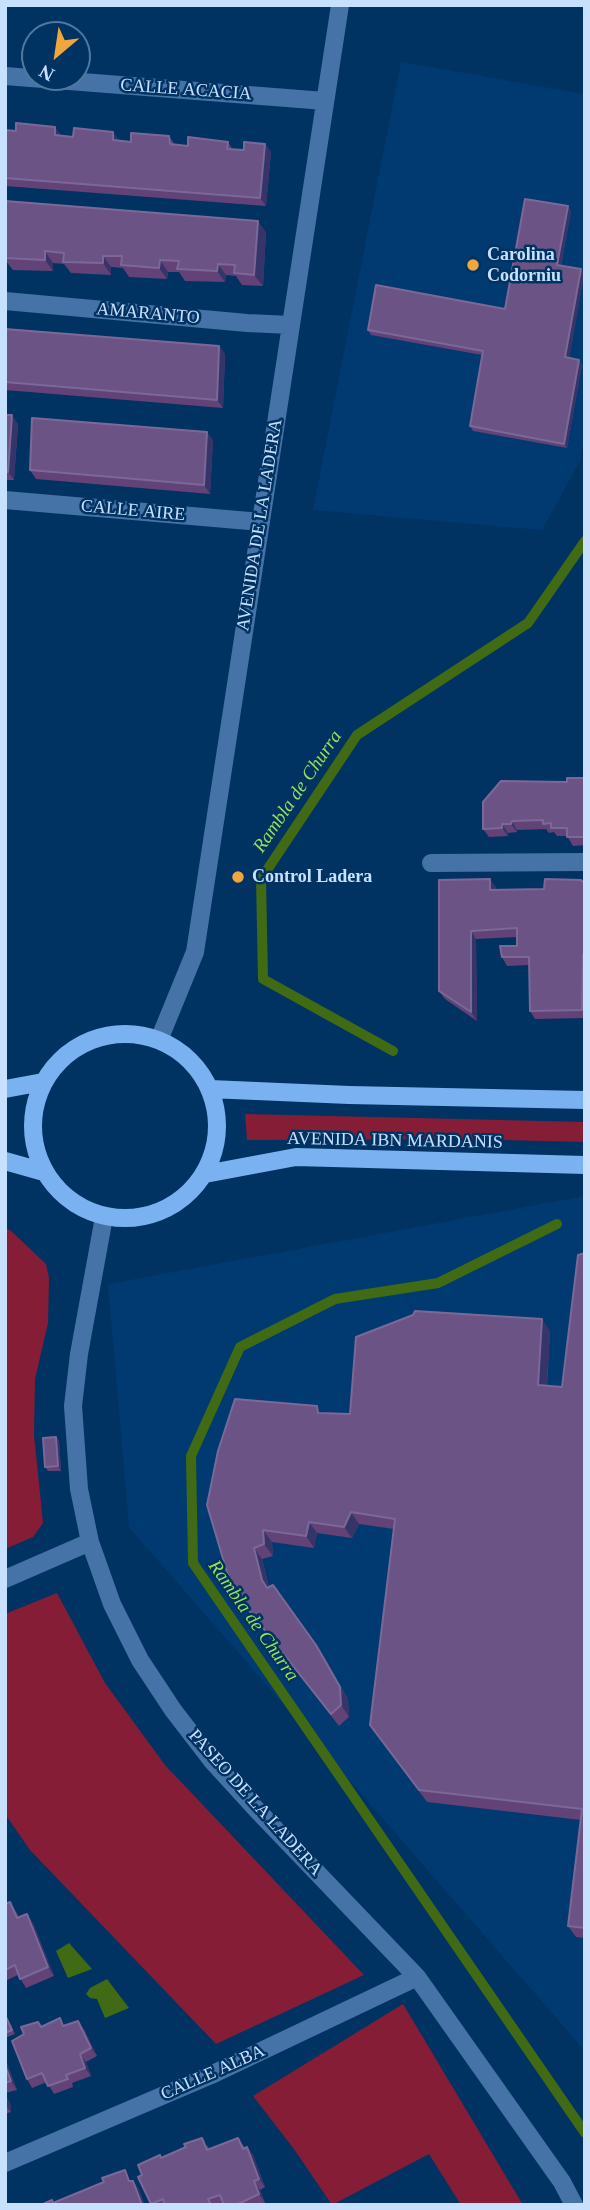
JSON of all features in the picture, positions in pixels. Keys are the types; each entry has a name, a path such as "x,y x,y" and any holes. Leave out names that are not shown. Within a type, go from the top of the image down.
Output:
{"main road":[{"path":"133,1034 159,1040 180,1052 197,1068 210,1089 218,1117 216,1147 205,1174 187,1196 161,1212 133,1219 104,1217 80,1207 59,1192 44,1172 34,1142 33,1111 43,1082 59,1060 81,1044 106,1035 133,1034"},
{"path":"5,1089 43,1082"},
{"path":"210,1089 585,1100"},
{"name":"AVENIDA IBN MARDANIS","path":"205,1174 296,1157 585,1165"},
{"path":"5,1161 44,1172"}],"street":[{"name":"AVENIDA DE LA LADERA","path":"159,1040 195,952 340,5"},
{"name":"CALLE ACACIA","path":"5,76 325,101"},
{"name":"AMARANTO","path":"5,301 291,325"},
{"name":"CALLE AIRE","path":"5,500 261,522"},
{"path":"431,863 585,862"},
{"name":"PASEO DE LA LADERA","path":"104,1217 79,1354 73,1406 79,1489 90,1542 112,1604 140,1660 173,1710 256,1809 417,1977 562,2182 574,2205"},
{"path":"5,1578 90,1542"},
{"name":"CALLE ALBA","path":"5,2163 211,2075 417,1977"}],"shaded area":[{"name":"Carolina Codorniu","path":"401,62 585,94 585,436 579,463 542,530 313,510"},
{"path":"245,1114 585,1122 585,1142 464,1139 247,1140"},
{"path":"585,1196 585,2051 129,1527 108,1284"},
{"path":"5,1228 46,1264 49,1278 48,1323 35,1379 34,1435 43,1523 33,1537 5,1549"},
{"path":"57,1593 105,1683 165,1765 364,1975 216,2044 30,1850 5,1814 5,1614"},
{"path":"69,1943 92,1969 68,1978 56,1951"},
{"path":"107,1979 129,2008 105,2018 97,1999 86,1994 90,1988"},
{"path":"403,2004 523,2205 461,2205 429,2154 332,2205 253,2096"}],"building":[{"path":"16,123 55,127 55,135 73,137 74,128 113,132 113,140 131,142 131,133 169,136 170,144 188,146 188,137 228,142 227,149 244,150 244,142 265,144 260,198 5,178 5,130 16,131"},
{"path":"525,199 568,206 557,265 581,269 565,357 579,360 564,444 470,426 483,351 368,330 376,285 505,309"},
{"path":"5,201 258,221 254,275 234,273 235,265 218,264 217,271 177,269 179,261 160,260 159,268 121,265 122,256 103,256 103,263 63,262 64,253 45,251 45,260 5,258"},
{"path":"5,329 219,346 217,400 5,382"},
{"path":"5,415 12,415 8,472 5,472"},
{"path":"32,418 207,432 204,485 30,470"},
{"path":"567,778 585,778 585,837 567,837 567,828 551,828 551,823 543,824 543,820 512,821 511,824 502,824 502,828 483,829 483,802 501,781 567,782"},
{"path":"490,879 490,890 544,889 545,879 581,880 585,884 582,1010 530,1011 529,957 502,957 500,946 517,946 517,928 471,931 471,1012 439,991 439,880"},
{"path":"585,1253 585,1928 568,1926 582,1809 419,1790 370,1725 395,1519 351,1512 344,1527 309,1522 306,1536 263,1530 264,1544 254,1548 262,1580 267,1588 273,1585 316,1645 340,1687 341,1705 331,1714 232,1589 207,1505 218,1451 235,1399 317,1406 318,1413 350,1414 356,1337 413,1315 415,1311 542,1319 538,1385 562,1387 578,1255"},
{"path":"56,1437 58,1466 45,1467 43,1438"},
{"path":"10,1902 17,1918 27,1914 48,1967 20,1979 15,1965 5,1970 5,1904"},
{"path":"5,2015 12,2030 5,2033"},
{"path":"60,2018 63,2026 78,2021 91,2048 80,2054 85,2068 66,2075 68,2079 48,2086 42,2073 27,2079 12,2041 24,2034 21,2027 38,2022 41,2027"},
{"path":"5,2065 11,2081 5,2083"},
{"path":"202,2138 207,2150 238,2138 243,2149 247,2147 259,2179 254,2181 259,2194 236,2205 224,2205 220,2195 208,2199 211,2205 165,2205 163,2199 151,2204 138,2177 142,2175 138,2165 160,2155 161,2158 186,2147 184,2144"},
{"path":"125,2170 129,2181 133,2181 142,2205 41,2205 52,2200 53,2203 104,2182 102,2178"}],"waterway":[{"name":"Rambla de Churra","path":"393,1051 263,979 261,879 357,735 528,623 585,541"},
{"name":"Rambla de Churra","path":"557,1224 438,1283 335,1299 240,1347 191,1456 193,1563 585,2133"}],"place":[{"name":"Carolina Codorniu","path":"473,265"},
{"name":"Control Ladera","path":"238,877"}]}
